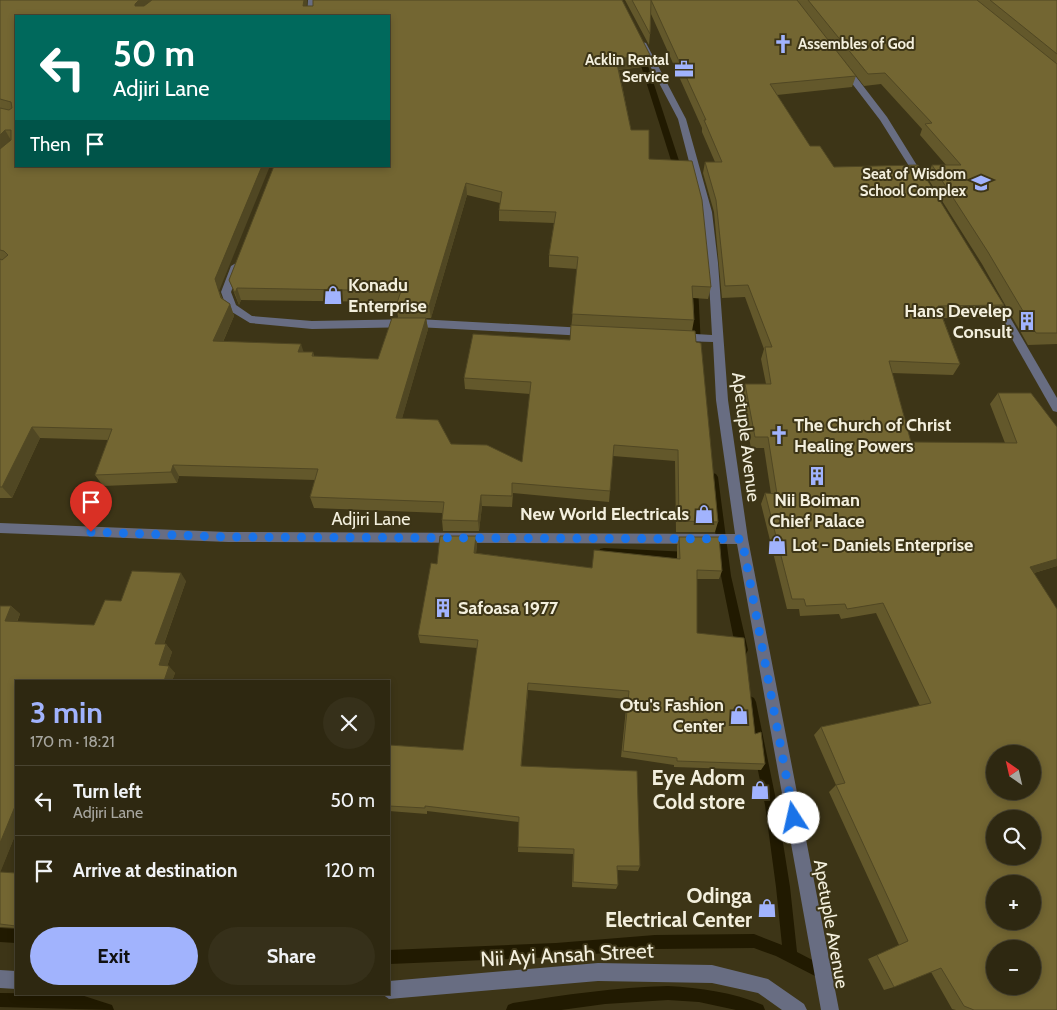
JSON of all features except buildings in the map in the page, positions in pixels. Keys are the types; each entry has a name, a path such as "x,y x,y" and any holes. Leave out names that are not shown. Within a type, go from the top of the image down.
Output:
{"street":[{"path":"311,0 311,15"},
{"name":"Apetuple Avenue","path":"638,34 682,119 707,212 713,263 722,400 742,539 830,1010"},
{"path":"836,57 884,120 930,192"},
{"path":"242,252 226,292 231,307 250,319 312,325 417,323 601,333"},
{"path":"990,290 1057,408"},
{"path":"669,337 718,339"},
{"name":"Adjiri Lane","path":"0,528 228,537 742,539"},
{"name":"Nii Ayi Ansah Street","path":"390,990 598,972 712,974 762,985 798,1010"},
{"path":"0,979 15,980"}],"waterway":[{"path":"639,54 645,66 679,173"},
{"path":"694,286 697,347"},
{"path":"713,477 726,576 742,650"},
{"path":"604,552 689,556"},
{"path":"750,702 771,805 783,887 790,956"},
{"path":"0,935 15,936"},
{"path":"390,957 556,950 655,942 754,941 780,951 817,970"},
{"path":"513,1010 605,997 668,993 699,995 729,1000 758,1010"},
{"path":"0,1000 78,1001 107,1010"}],"place":[{"name":"Assembles of God","path":"783,44"},
{"name":"Acklin Rental Service","path":"684,69"},
{"name":"Seat of Wisdom School Complex","path":"981,183"},
{"name":"Konadu Enterprise","path":"333,295"},
{"name":"Hans Develep Consult","path":"1027,321"},
{"name":"The Church of Christ Healing Powers","path":"779,435"},
{"name":"Nii Boiman Chief Palace","path":"817,476"},
{"name":"New World Electricals","path":"704,514"},
{"name":"Lot - Daniels Enterprise","path":"777,545"},
{"name":"Safoasa 1977","path":"443,608"},
{"name":"Otu's Fashion Center","path":"739,715"},
{"name":"Eye Adom Cold store","path":"760,790"},
{"name":"Odinga Electrical Center","path":"767,908"}],"route":[{"path":"91,532 228,537 742,539 794,818"}]}
